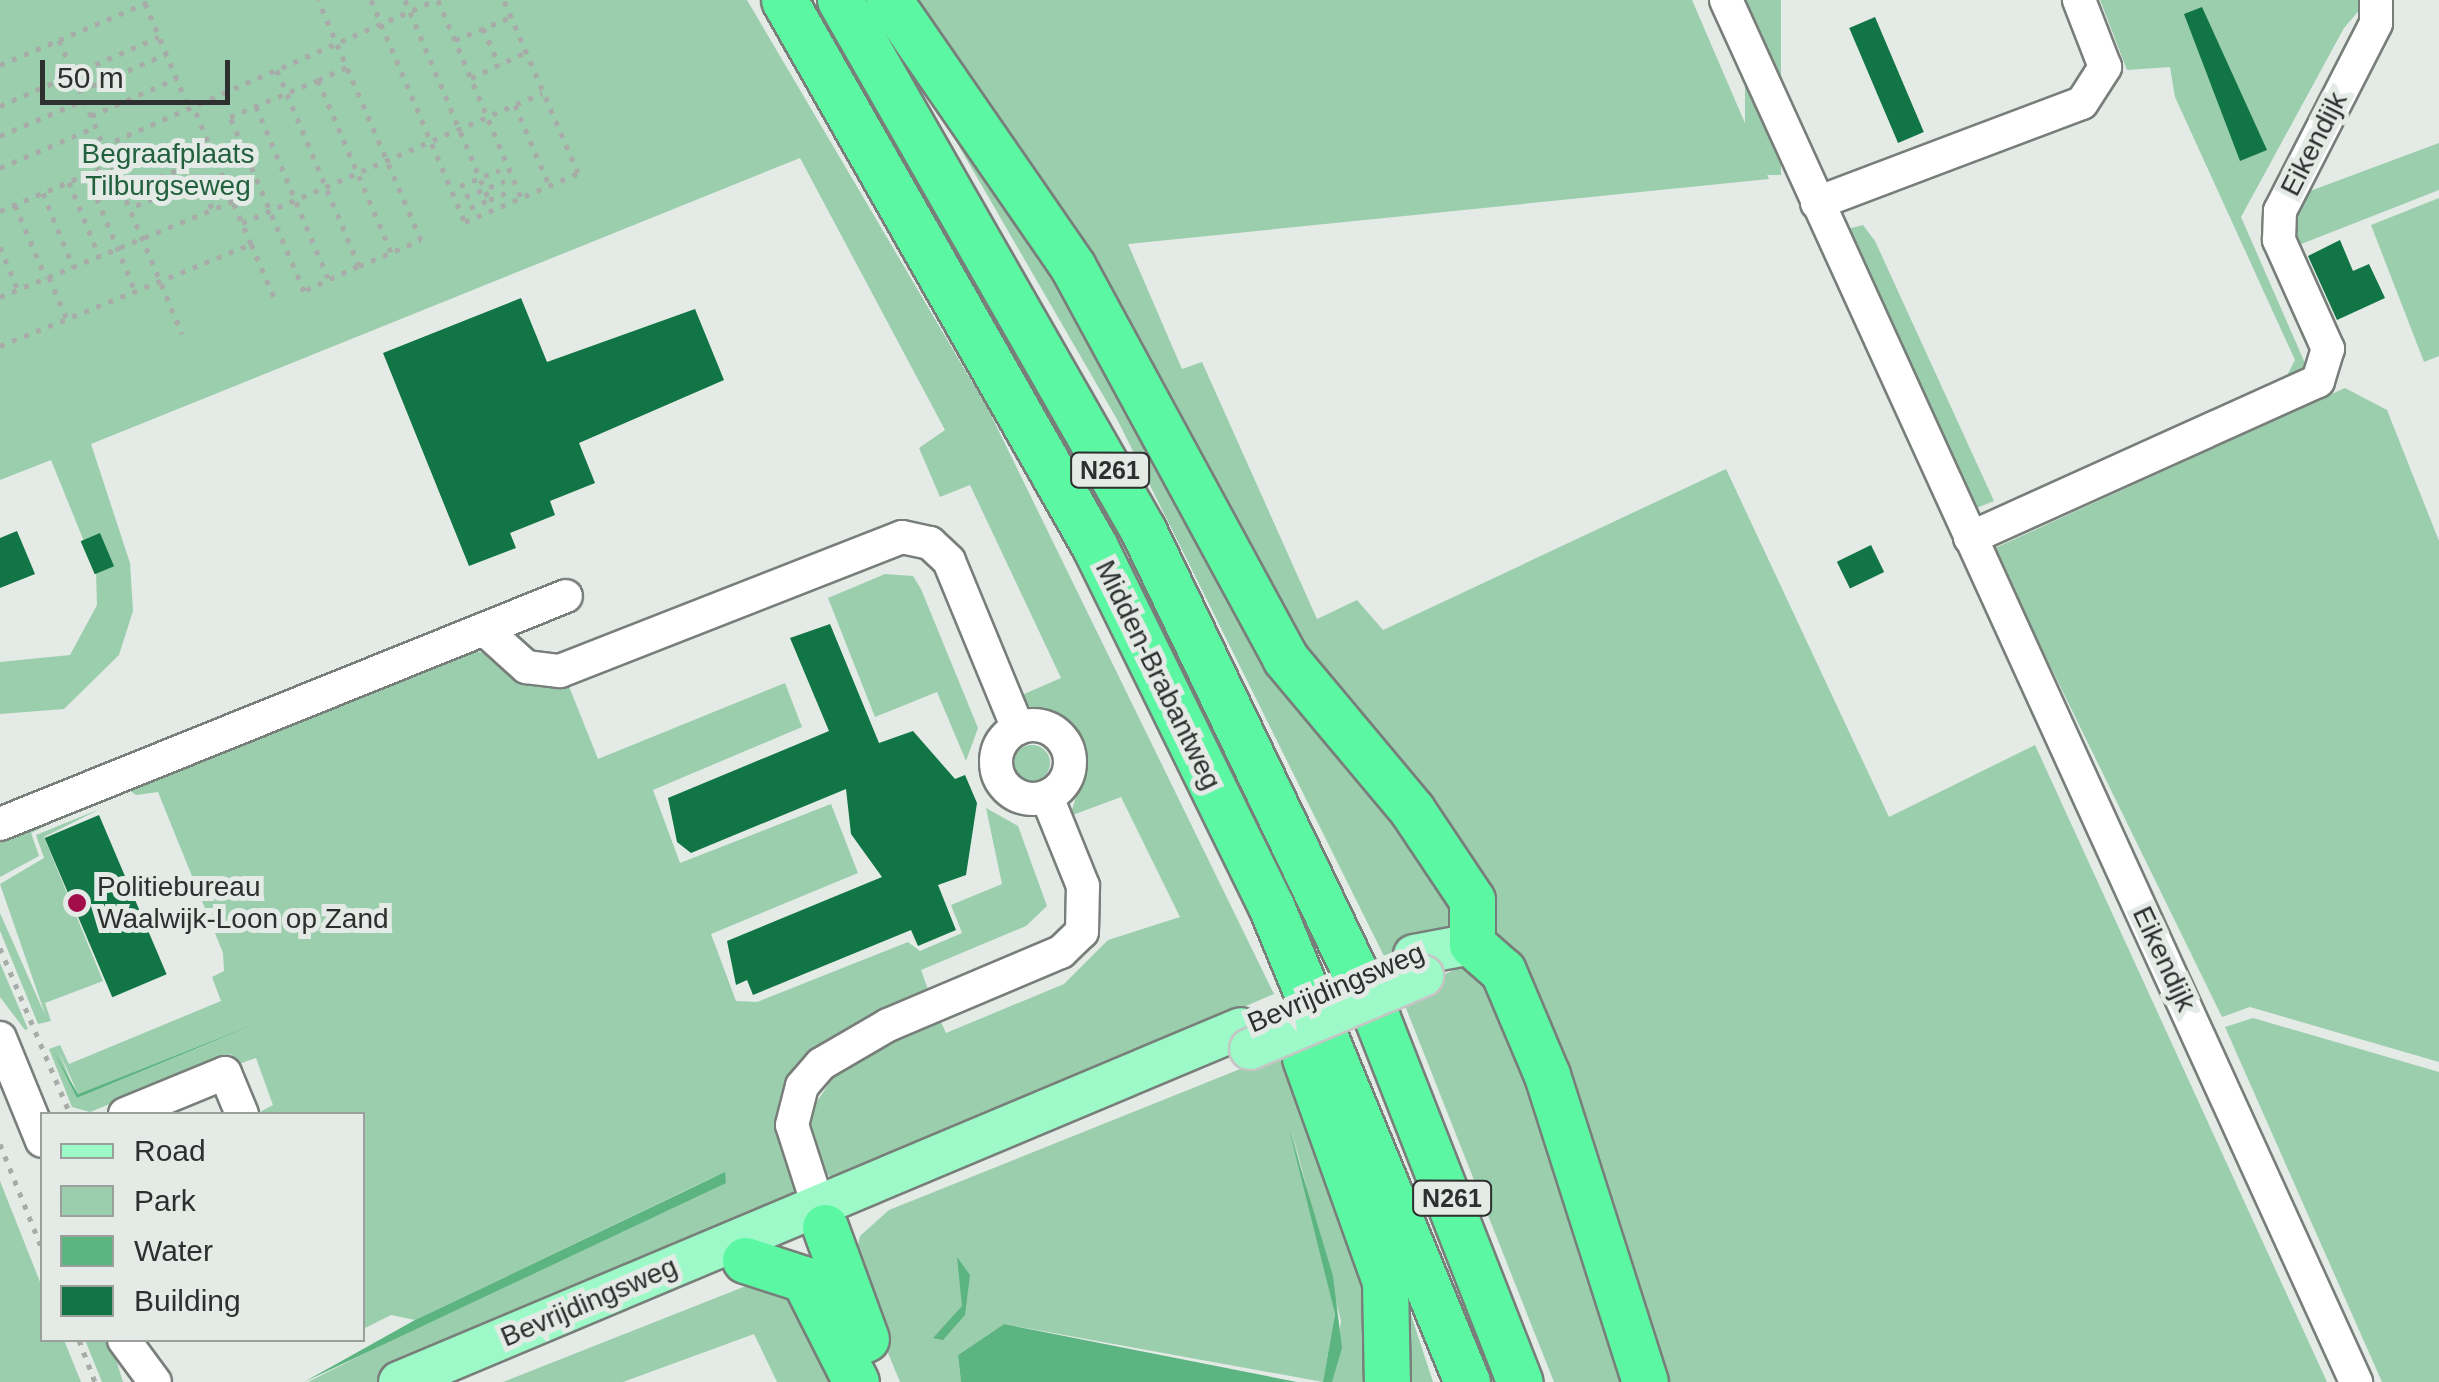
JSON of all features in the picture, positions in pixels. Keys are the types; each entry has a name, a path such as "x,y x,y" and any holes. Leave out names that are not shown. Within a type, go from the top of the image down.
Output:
{"highway":[{"name":"Midden-Brabantweg","path":"784,0 1048,456 1272,906 1467,1382"},
{"name":"Midden-Brabantweg","path":"840,0 1144,530 1376,1018 1520,1382"},
{"name":"N261","path":"889,0 1073,266 1286,658 1453,870 1472,900 1472,944"},
{"name":"N261","path":"1272,906 1280,994 1384,1282 1387,1382"},
{"path":"1472,944 1504,971 1547,1075 1645,1382"},
{"path":"821,1216 886,1382"},
{"path":"745,1260 804,1279 856,1382"}],"main road":[{"name":"Bevrijdingsweg","path":"399,1382 821,1216 1472,944"},
{"name":"Bevrijdingsweg","path":"454,1382 745,1260 821,1216"}],"street":[{"name":"Eikendijk","path":"1726,0 2356,1382"},
{"path":"1817,204 2082,103 2104,67 2079,0"},
{"name":"Eikendijk","path":"1970,538 2318,381 2328,349 2279,240 2280,211 2376,23 2376,0"},
{"path":"484,629 526,667 560,670 902,536 930,543 949,562 1018,728"},
{"path":"0,824 566,596"},
{"path":"1041,725 1068,748 1070,771 1048,797 1013,794 998,777 996,754 1018,728 1041,725"},
{"path":"821,1216 792,1124 820,1064 888,1025 1061,952 1082,932 1083,886 1048,797"},
{"path":"0,1038 40,1136"},
{"path":"137,1112 225,1073 241,1112"},
{"path":"125,1342 130,1382"},
{"path":"125,1342 156,1382"}],"path":[{"path":"0,65 153,0"},
{"path":"318,0 387,161 420,240 304,291 230,117 347,68"},
{"path":"371,0 465,222 578,173 504,0"},
{"path":"405,0 489,200"},
{"path":"103,146 437,0 521,198"},
{"path":"145,3 276,302"},
{"path":"455,40 512,16"},
{"path":"483,28 498,65"},
{"path":"0,106 160,37"},
{"path":"59,40 182,334"},
{"path":"470,78 526,52"},
{"path":"80,91 166,54"},
{"path":"276,70 359,266"},
{"path":"91,116 177,78"},
{"path":"318,80 392,252"},
{"path":"242,223 544,93"},
{"path":"0,136 84,100"},
{"path":"516,105 549,186"},
{"path":"256,106 329,280"},
{"path":"0,168 95,127"},
{"path":"190,153 212,209"},
{"path":"123,192 194,162"},
{"path":"0,211 111,164"},
{"path":"460,186 500,170"},
{"path":"87,174 135,291"},
{"path":"130,208 201,179"},
{"path":"465,197 505,181"},
{"path":"69,182 99,256"},
{"path":"470,208 510,191"},
{"path":"42,193 73,267"},
{"path":"0,297 233,201"},
{"path":"15,205 67,319"},
{"path":"0,346 251,244"},
{"path":"0,247 18,290"},
{"path":"0,948 69,1112"},
{"path":"0,1144 40,1244"},
{"path":"80,1342 95,1382"}],"green space":[{"name":"Begraafplaats Tilburgseweg","path":"0,0 747,0 988,409 1274,994 839,1181 824,1173 804,1121 848,1055 937,1013 946,1033 1064,984 1108,940 1180,917 1121,797 1070,816 1085,769 1078,748 1063,727 1015,698 1061,678 970,485 940,497 919,448 945,430 800,158 91,444 130,563 133,611 119,655 64,709 0,714 0,662 70,655 97,605 96,571 51,460 0,480"},
{"path":"899,0 1692,0 1769,179 1128,244 1182,369 1202,362 1317,619 1357,600 1383,630 1726,469 1889,817 2035,745 2327,1382 1654,1382 1476,892 1351,728"},
{"path":"1745,0 1781,0 1781,175 1745,175"},
{"path":"2100,0 2368,0 2344,28 2241,217 2308,370 2284,381 2295,360 2175,97 2170,67 2127,70"},
{"path":"875,1 1457,897 1449,930 1384,956 1118,421"},
{"path":"2439,143 2439,190 2286,250 2285,225 2302,194"},
{"path":"2439,198 2439,356 2424,362 2371,225"},
{"path":"1863,225 1875,241 1994,501 1974,509 1848,229"},
{"path":"2345,388 2387,410 2439,541 2439,1062 2250,1007 2222,1017 1993,549"},
{"path":"885,574 913,576 921,589 978,728 966,761 937,692 875,717 828,598"},
{"path":"467,648 566,679 598,759 785,683 802,727 653,790 680,863 831,804 858,873 711,934 736,1001 757,1002 908,942 920,951 962,933 951,905 1002,884 986,808 1018,826 1047,906 1026,926 921,970 930,995 803,1061 776,1118 795,1191 789,1207 381,1382 308,1382 724,1172 415,1320 391,1315 365,1328 365,1112 260,1112 273,1105 256,1058 236,1065 231,1054 90,1112 72,1107 49,1049 60,1045 69,1064 221,1001 212,977 224,971 223,953 158,792 136,795 122,785","holes":["269,1019 77,1098 59,1051 78,1094"]},
{"path":"1032,745 1045,750 1050,763 1045,776 1032,781 1019,776 1014,763 1019,750"},
{"path":"96,801 31,833 39,856 0,877 0,838"},
{"path":"100,809 44,837 103,981 45,1003 51,1021 38,1024 0,931 0,913 46,1017 0,884 44,858 36,835"},
{"path":"1473,962 1485,968 1636,1382 1554,1382 1400,993"},
{"path":"0,963 28,1029 0,997"},
{"path":"2253,1018 2439,1072 2439,1382 2382,1382 2225,1027"},
{"path":"1295,1047 1376,1283 1375,1382 1332,1382 1341,1321 1292,1131 1335,1314 1323,1382 1004,1324 958,1355 961,1382 900,1382 853,1268 860,1236 889,1210"},
{"path":"0,1181 40,1282 40,1342 65,1342 81,1382 0,1382"},
{"path":"1397,1272 1433,1382 1398,1382"},
{"path":"769,1285 789,1291 842,1382 777,1382 754,1334 623,1382 503,1382 746,1286"},
{"path":"86,1342 111,1342 123,1382 102,1382"}],"water":[{"path":"268,1019 77,1098 54,1052 78,1094"},
{"path":"1289,1129 1333,1276 1342,1348 1332,1382 1323,1382 1335,1314"},
{"path":"725,1172 726,1183 304,1382 415,1320"},
{"path":"957,1257 970,1275 965,1315 943,1340 933,1338 962,1306"},
{"path":"1004,1324 1297,1382 961,1382 958,1355"}],"building":[{"path":"2202,7 2267,150 2240,161 2184,14"},
{"path":"1875,17 1924,132 1898,143 1849,28"},
{"path":"2340,240 2353,271 2369,264 2385,298 2337,320 2308,256"},
{"path":"521,298 547,362 695,309 724,380 579,443 595,483 550,501 555,515 510,533 516,548 469,566 383,353"},
{"path":"17,531 35,574 0,588 0,538"},
{"path":"100,533 114,566 95,574 81,541"},
{"path":"1871,545 1884,572 1850,589 1837,562"},
{"path":"830,624 879,743 913,731 955,779 965,775 977,803 966,875 938,885 956,930 918,946 911,930 753,995 747,980 736,985 727,941 882,877 851,834 846,789 691,853 677,842 668,798 829,731 790,638"},
{"path":"99,815 167,974 112,997 45,838"}],"place":[{"name":"Politiebureau Waalwijk-Loon op Zand","path":"77,903"}]}
